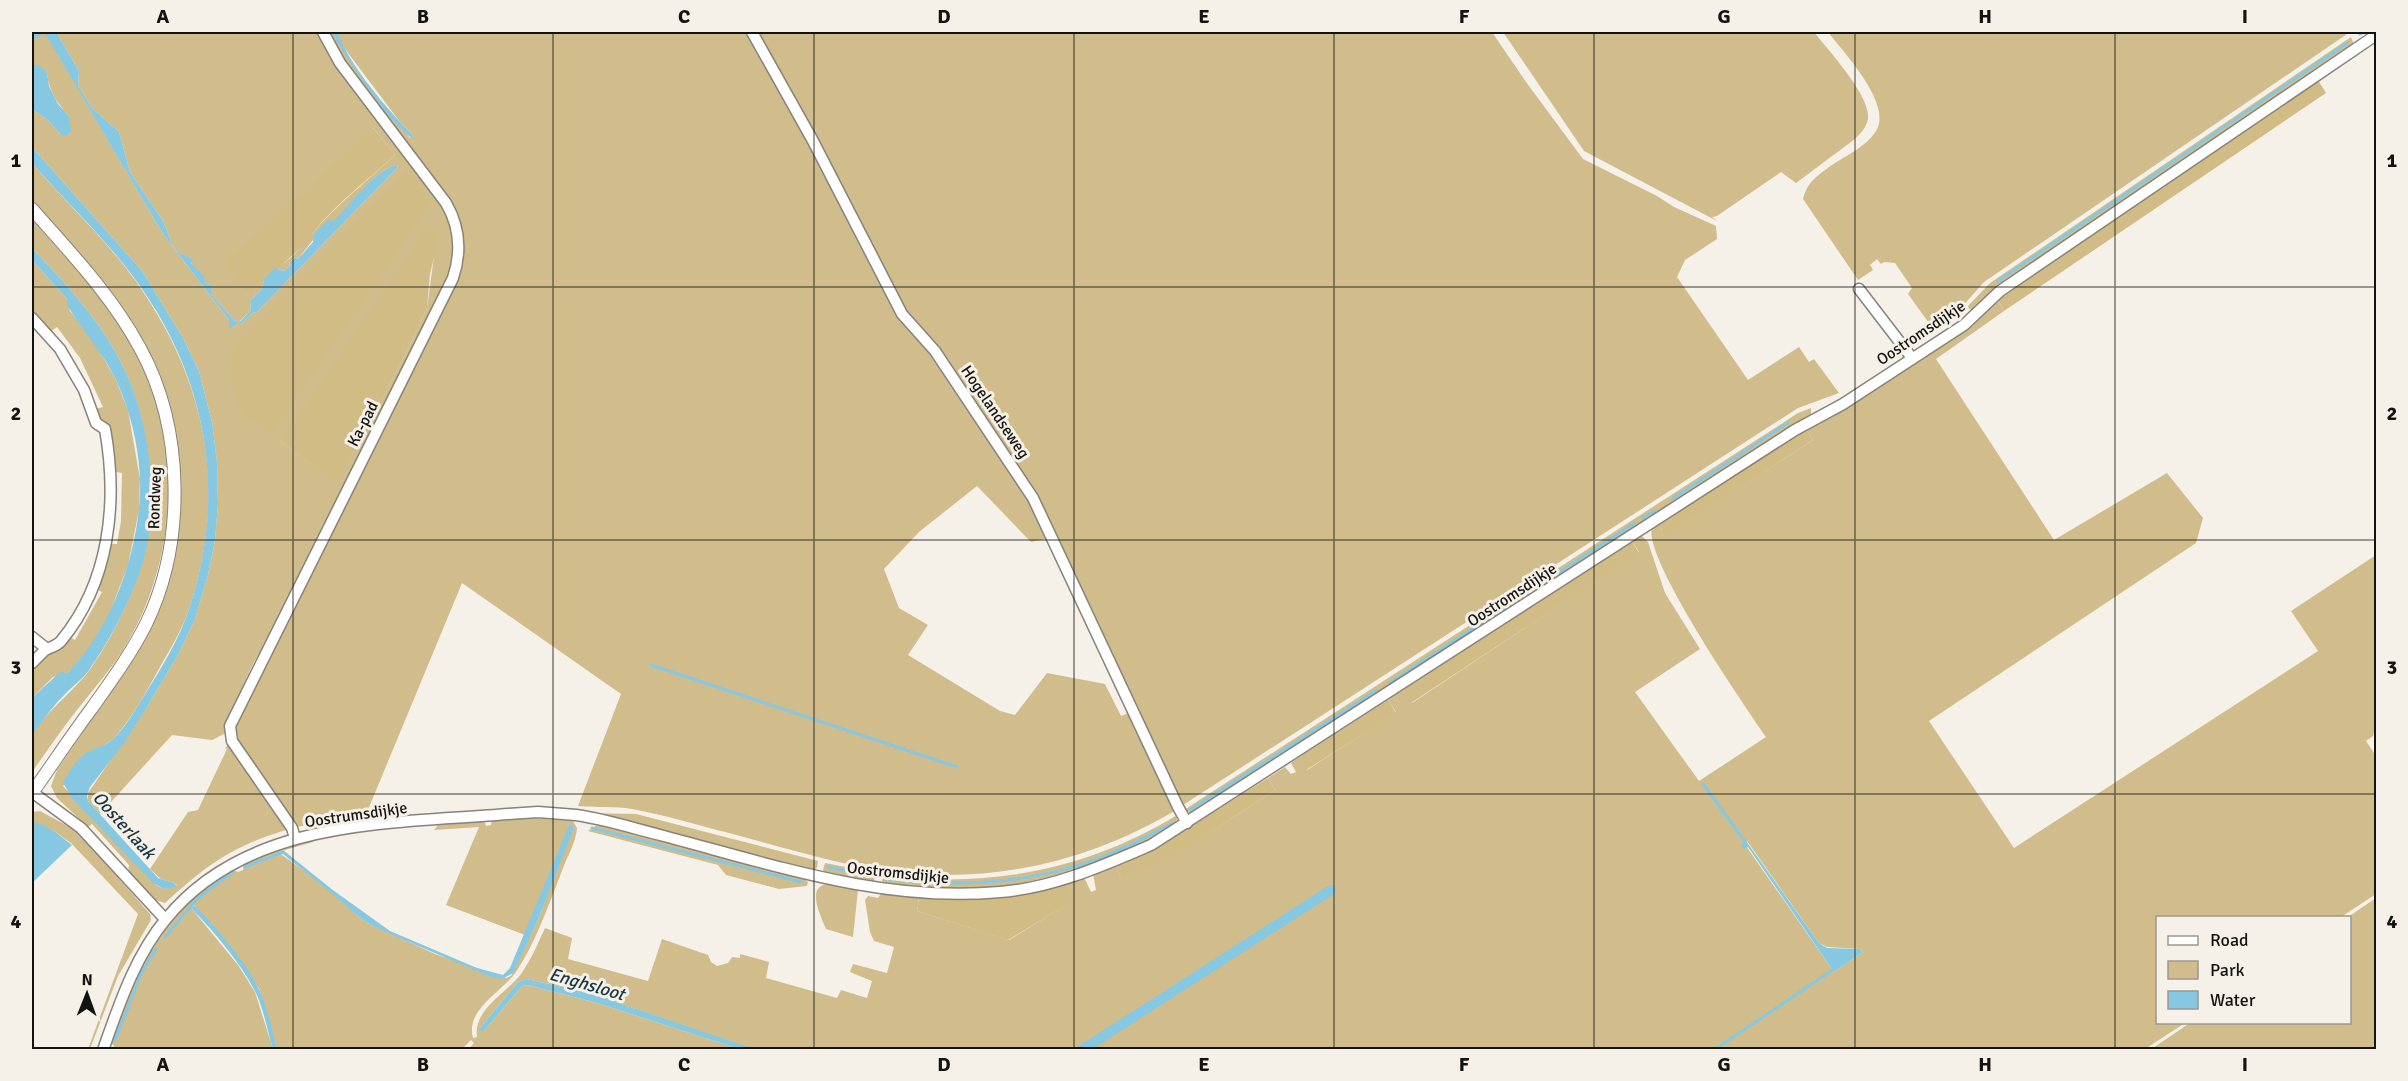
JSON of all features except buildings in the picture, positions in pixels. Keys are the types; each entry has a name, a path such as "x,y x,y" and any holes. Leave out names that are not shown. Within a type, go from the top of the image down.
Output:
{"main road":[{"name":"Rondweg","path":"32,209 100,286 140,348 164,408 172,450 175,512 168,553 146,624 116,674 32,792"}],"street":[{"name":"Ka-pad","path":"295,838 292,828 232,741 230,726 453,278 459,252 457,229 446,203 340,63 322,32"},
{"name":"Hogelandseweg","path":"752,32 813,141 902,314 935,351 1034,498 1187,823"},
{"name":"Oostromsdijkje","path":"576,815 852,884 935,895 1001,892 1085,873 1151,845 1795,430 1843,404 1964,325 2000,291 2376,35"},
{"path":"1859,289 1912,358"},
{"path":"32,318 60,349 84,390 96,423 105,429 111,479 111,515 106,543 97,574 85,602 59,644 47,650 32,663"},
{"path":"32,637 47,650"},
{"path":"32,792 81,828 165,919"},
{"name":"Oostrumsdijkje","path":"103,1050 131,977 147,945 165,919 189,895 226,866 263,848 295,838 356,827 538,812 576,815"}],"green space":[{"path":"45,32 163,234 229,320 229,328 236,322 211,294 211,284 207,285 191,263 193,260 178,252 173,246 163,221 130,172 119,132 92,108 78,85 79,71 56,32 319,32 443,205 454,231 455,249 447,280 266,644 253,664 226,733 212,740 172,735 100,814 88,801 88,793 147,707 178,655 195,619 208,575 215,540 218,504 217,462 212,422 199,371 183,338 143,272 32,147 32,109 49,121 61,135 69,116 54,96 47,73 32,65 32,40","holes":["373,128 395,155 325,219 290,259 275,268 284,271 295,257 298,259 328,221 334,222 380,173 397,165 398,167 257,312 252,313 242,324 240,321 251,310 250,301 262,289 264,279 246,295","434,256 427,308 407,351 337,483 281,442"]},
{"path":"326,32 332,32 361,77 410,138 413,135 400,122 345,49 338,32 749,32 924,343 1014,471 1049,538 1031,542 977,486 919,532 884,569 899,608 928,625 908,655 1000,711 1015,715 1047,673 1105,684 1121,716 1131,712 1176,810 1113,842 1080,854 1012,870 942,875 862,867 632,809 578,806 621,694 462,583 365,817 295,827 236,741 233,727 446,298 460,230 342,61"},
{"path":"754,32 1492,32 1583,159 1674,207 1716,226 1717,239 1685,260 1677,277 1748,380 1799,347 1809,362 1814,359 1839,393 1798,408 1180,807 1054,536 913,325"},
{"path":"1503,32 1814,32 1856,86 1867,109 1868,119 1865,128 1855,139 1796,183 1781,172 1717,216 1712,217 1717,221 1584,151"},
{"path":"1828,32 2350,32 1984,282 1954,316 1934,330 1908,294 1912,288 1895,263 1881,264 1877,259 1870,265 1873,270 1858,280 1803,199 1810,183 1868,141 1876,131 1879,120 1878,107 1873,93 1855,65"},
{"path":"2351,37 2354,45 1975,310 1969,309 1968,306 1990,283"},
{"path":"32,163 130,273 165,327 183,365 196,403 205,442 208,482 207,523 201,564 190,606 180,630 145,694 122,728 63,786 156,885 164,889 177,886 161,879 150,869 188,812 198,810 227,749 225,748 230,743 287,828 250,843 220,859 193,878 165,903 155,900 128,872 129,865 92,824 88,827 57,798 51,786 57,770 127,668 146,634 180,502 180,475 173,425 166,397 138,332 112,293 32,203"},
{"path":"32,217 98,292 131,341 148,377 159,415 166,454 168,494 165,533 157,572 144,609 115,662 65,725 32,772 31,744 34,732 91,668 127,604 145,551 151,487 140,413 123,367 95,320 32,248"},
{"path":"32,260 67,299 70,311 96,345 115,378 128,410 140,479 139,510 128,565 107,620 87,652 71,669 67,673 53,677 32,698 32,667 48,653 57,652 68,636 75,640 102,592 96,589 110,544 117,544 121,521 122,473 115,472 95,409 103,407 80,358 57,327 50,332 32,313"},
{"path":"1998,300 2004,311 1936,359 2054,540 2167,473 2203,518 2196,543 1929,721 2014,848 2318,651 2291,611 2376,555 2376,734 2374,732 2373,736 2366,741 2376,756 2376,894 2343,916 2156,916 2156,1024 2183,1024 2145,1049 754,1050 586,992 526,979 518,982 480,1028 484,1031 522,986 528,985 597,1003 739,1049 469,1049 474,1043 471,1040 462,1049 277,1049 259,988 223,938 194,905 192,909 238,965 255,992 273,1049 113,1050 114,1046 110,1042 142,967 171,923 188,903 231,869 238,872 243,870 244,861 311,839 313,842 278,852 321,883 364,921 435,954 506,978 511,976 538,920 574,826 569,826 528,936 446,905 479,827 434,830 439,824 484,820 486,826 491,825 492,820 531,818 573,821 577,828 572,846 530,947 516,972 479,1010 474,1018 473,1038 477,1037 477,1027 485,1010 525,969 545,928 572,938 568,959 648,981 662,939 708,955 711,962 717,966 728,963 732,957 740,958 740,954 769,962 766,978 837,998 841,990 867,998 872,981 850,972 853,964 887,973 894,947 874,941 870,932 865,900 868,896 878,898 881,894 919,898 917,911 1009,940 1073,900 1067,883 1084,877 1091,892 1096,890 1093,874 1117,865 1121,879 1161,860 1275,790 1268,778 1285,767 1291,774 1296,772 1291,763 1301,756 1307,770 1396,712 1388,700 1403,690 1412,703 1639,552 1632,541 1641,535 1648,542 1665,593 1700,649 1635,692 1699,781 1766,737 1697,632 1678,598 1653,543 1652,527 1660,522 1663,537 1813,440 1806,429 1864,396 1974,321","holes":["1747,841 1819,943 1827,947 1860,949 1863,952 1834,972 1746,846"]},
{"path":"1811,408 1811,416 1194,814 1184,810 1798,413"},
{"path":"40,811 77,831 150,914 151,920 118,976 90,1049 88,1049 138,914 71,843 54,831 32,825 32,812"},
{"path":"587,813 636,814 818,861 817,868 813,870"},
{"path":"1177,815 1176,826 1154,837 1085,866 1038,880 989,888 963,889 884,884 882,881 883,875 922,879 961,879 998,877 1036,871 1108,850"},
{"path":"597,825 802,877 808,882 807,886 779,889 726,875 718,865 588,831"},
{"path":"825,863 877,873 873,883 825,873 823,870"},
{"path":"828,884 858,890 853,937 826,929 818,910 816,896 821,886"},
{"path":"2376,898 2376,1049 2150,1050 2189,1024 2351,1024 2349,916"}],"shaded area":[{"path":"2318,80 2326,93 2004,311 1998,300"},
{"path":"373,128 395,155 323,221 309,241 247,295 224,262"},
{"path":"407,168 431,204 272,433 255,424 242,411 235,394 231,366 233,349"},
{"path":"429,224 439,237 430,274 427,308 337,484 281,442"},
{"path":"1806,429 1813,440 1663,538 1660,522"},
{"path":"1632,541 1639,553 1411,703 1403,690"},
{"path":"1388,700 1396,713 1306,770 1301,756"},
{"path":"1268,778 1275,790 1178,853 1121,880 1117,865 1171,839"},
{"path":"1067,883 1074,900 1008,940 917,911 919,898 985,899"}],"water":[{"path":"32,32 56,32 79,71 78,85 92,108 119,132 130,172 163,221 173,246 178,252 194,260 191,263 205,277 207,285 211,284 211,294 236,322 239,322 229,329 229,320 163,234 45,33 32,40"},
{"path":"332,32 338,32 349,57 381,100 413,135 412,138 381,105"},
{"path":"32,65 39,65 47,73 49,86 58,104 69,116 71,131 65,136 32,109"},
{"path":"32,147 143,272 183,338 199,371 212,422 217,462 218,504 215,540 208,575 195,619 178,655 147,707 124,743 90,787 87,796 88,801 158,878 174,883 177,887 164,889 153,883 72,798 63,783 70,770 84,754 110,741 125,725 162,666 186,618 201,562 207,519 208,476 203,433 193,392 178,352 157,313 120,260 32,163"},
{"path":"397,165 398,167 257,312 252,313 242,324 239,322 251,310 250,301 262,289 264,279 275,268 284,271 295,257 298,259 313,242 314,234 328,220 334,221 372,180 380,173"},
{"path":"32,248 95,320 112,346 133,389 150,462 151,510 149,534 141,568 127,604 110,637 89,671 57,703 32,735 32,698 60,672 67,673 83,655 98,633 122,584 136,531 140,480 133,428 115,378 67,305 67,299 32,260"},
{"path":"36,822 54,831 72,845 32,883 32,825"},
{"path":"569,825 574,826 572,833 538,920 513,973 502,979 491,977 364,921 328,890 330,888 390,931 477,968 503,975 510,968"},
{"path":"1746,841 1819,943 1827,948 1860,949 1863,952 1834,972 1748,847 1743,849 1741,845"},
{"path":"193,906 221,934 253,977 264,1002 277,1049 273,1049 261,1005 249,980 226,948 192,909"},
{"path":"526,979 586,992 754,1049 739,1049 597,1003 528,985 522,986 484,1031 481,1031 480,1028 518,982"}],"waterway":[{"path":"2360,34 2364,32"},
{"path":"1998,281 2347,43"},
{"path":"1672,499 1789,422"},
{"path":"1642,518 1655,511"},
{"path":"1389,683 1635,523"},
{"path":"651,665 957,767"},
{"path":"1190,810 1377,690"},
{"path":"1703,784 1746,843"},
{"path":"887,879 974,883 1032,877 1088,862 1174,823"},
{"path":"592,828 801,882"},
{"path":"245,867 283,852 329,889"},
{"path":"828,867 873,876"},
{"path":"165,937 197,899 232,872"},
{"path":"1082,1050 1331,890"},
{"path":"115,1040 141,974 156,949"},
{"path":"1714,1050 1834,969"}],"water label":[{"name":"Oosterlaak","path":"124,825"},
{"name":"Enghsloot","path":"587,984"}]}
